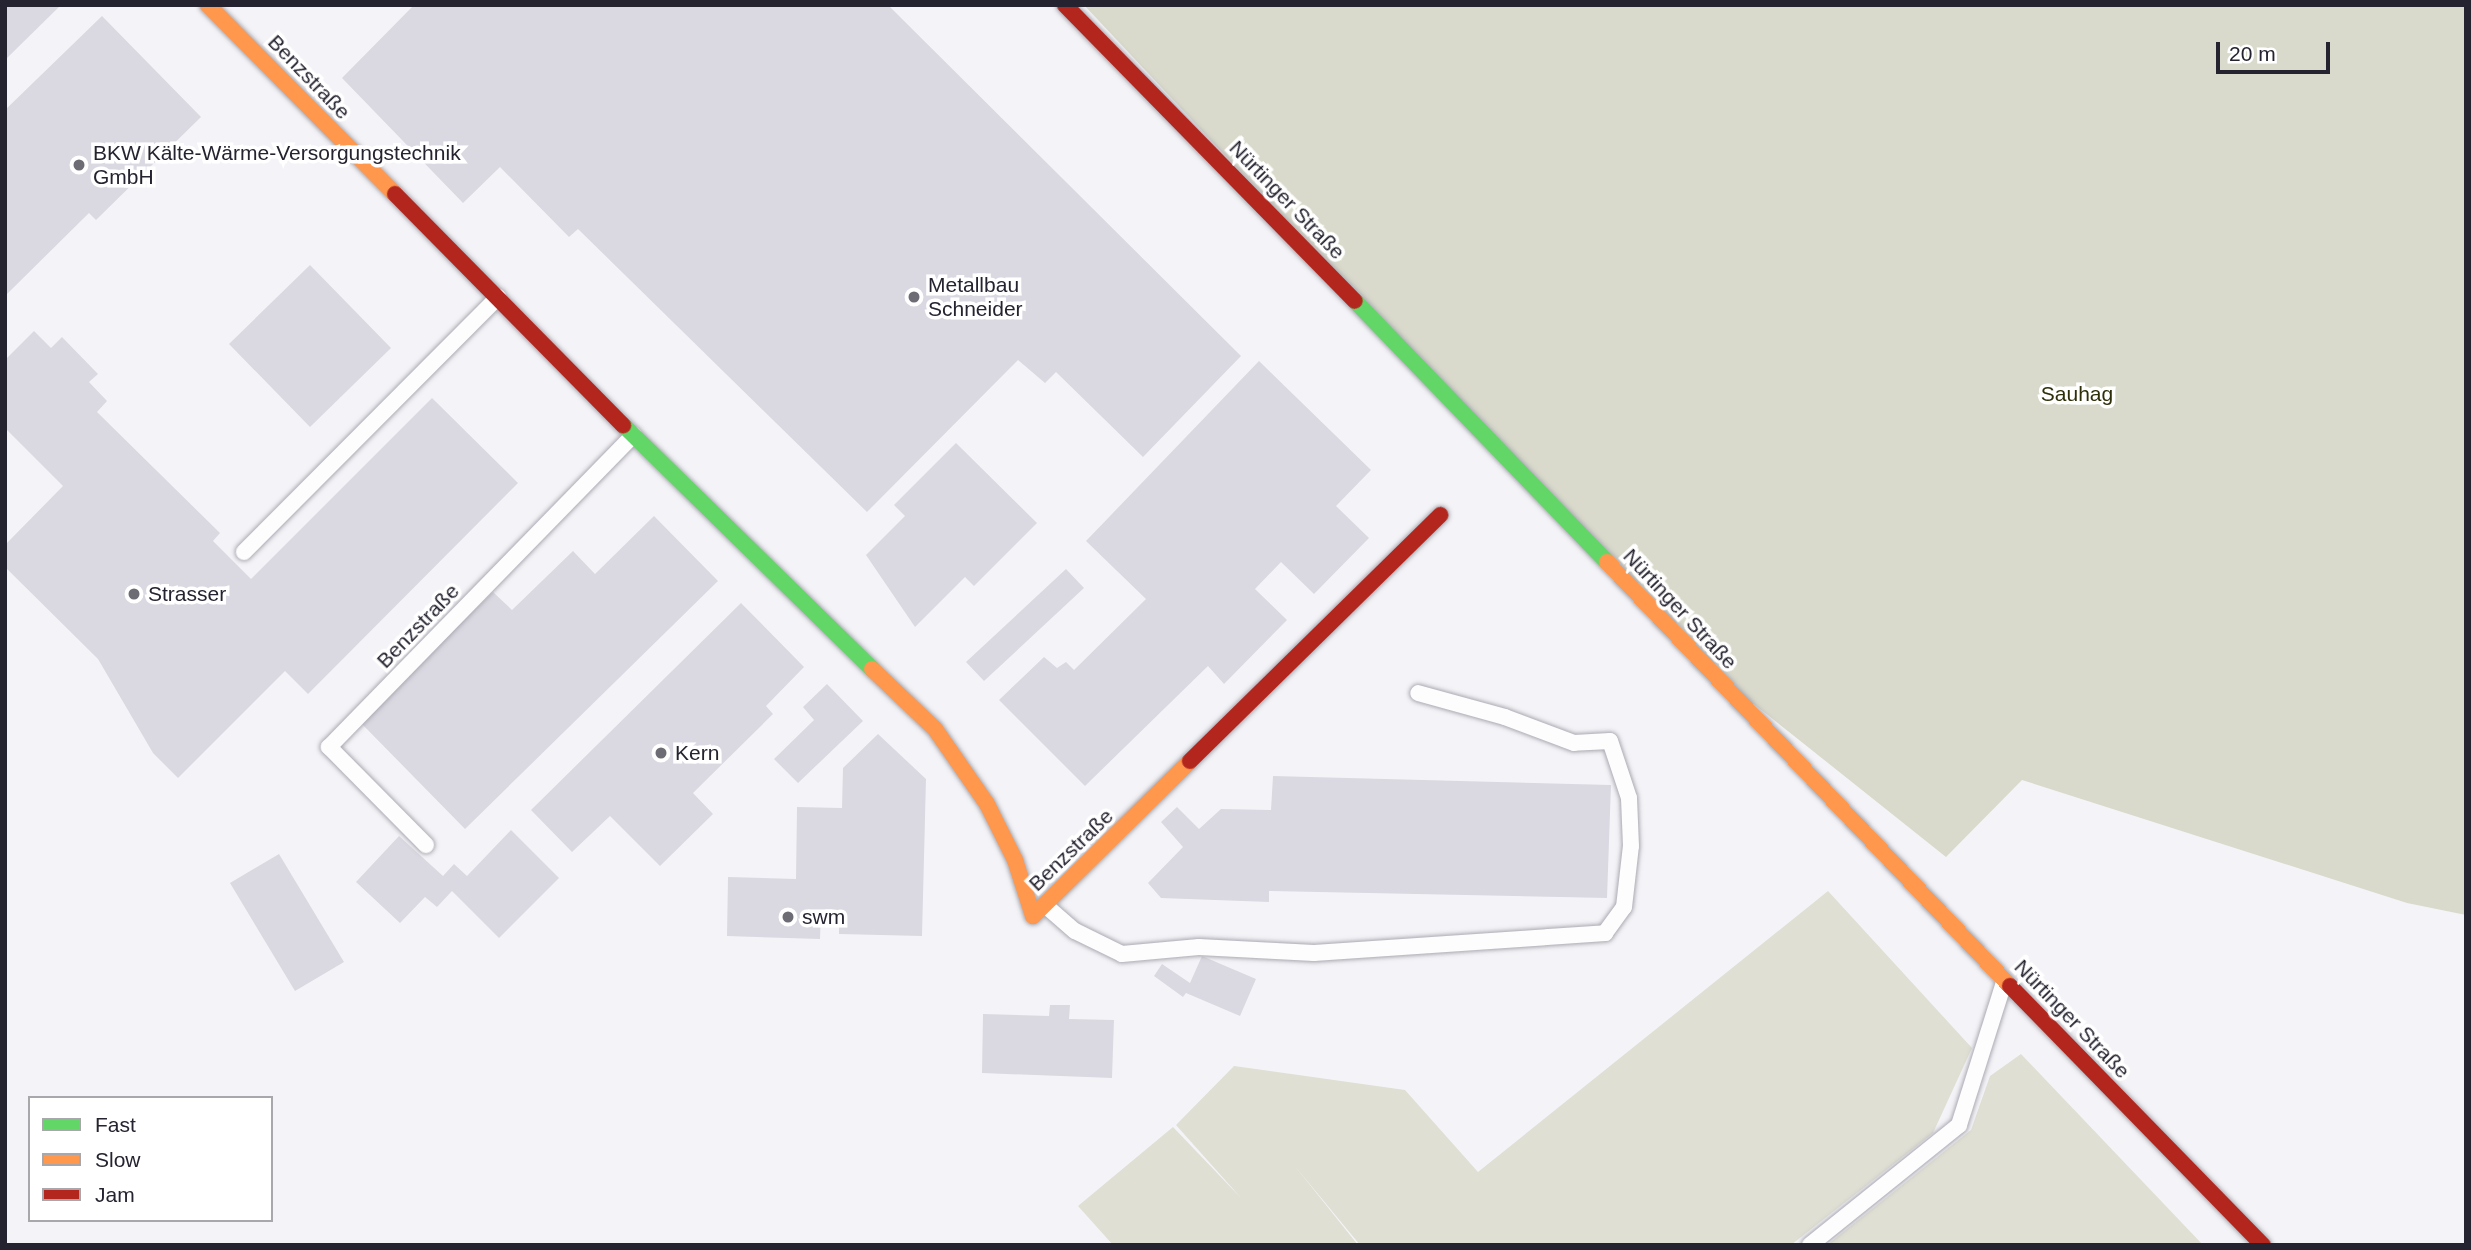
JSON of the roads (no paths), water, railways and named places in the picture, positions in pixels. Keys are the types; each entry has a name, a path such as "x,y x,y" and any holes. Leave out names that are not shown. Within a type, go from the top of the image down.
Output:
{"street":[{"name":"Benzstraße","path":"208,5 634,435 935,729 987,804 1014,860 1033,916 1440,515"},
{"name":"Nürtinger Straße","path":"1065,5 1493,442 2005,979 2263,1245"}],"lane":[{"path":"244,552 498,297"},
{"name":"Benzstraße","path":"426,845 329,747 634,435"},
{"path":"1046,906 1075,931 1122,954 1199,947 1314,953 1605,933 1624,907 1631,846 1629,798 1610,741 1574,743 1506,717 1418,693"},
{"path":"1810,1245 1959,1125 2005,979"}],"place":[{"name":"BKW Kälte-Wärme-Versorgungstechnik GmbH","path":"79,165"},
{"name":"Metallbau Schneider","path":"914,297"},
{"name":"Strasser","path":"134,594"},
{"name":"Kern","path":"661,753"},
{"name":"swm","path":"788,917"}],"park label":[{"name":"Sauhag","path":"2077,394"}]}
